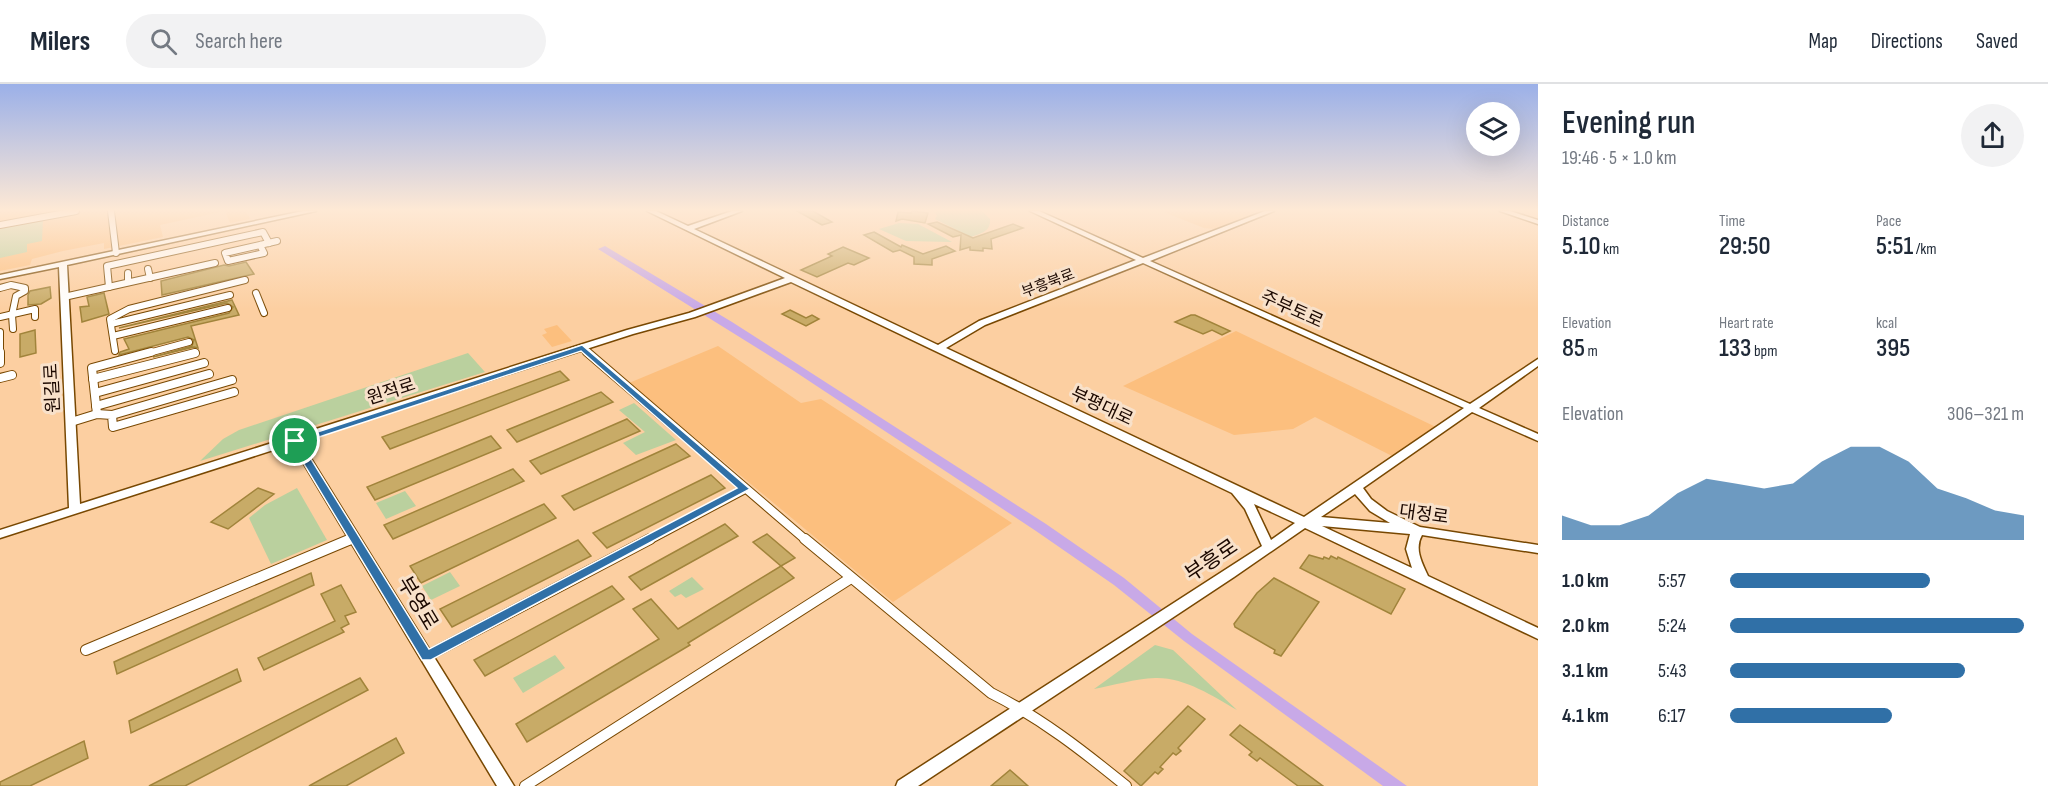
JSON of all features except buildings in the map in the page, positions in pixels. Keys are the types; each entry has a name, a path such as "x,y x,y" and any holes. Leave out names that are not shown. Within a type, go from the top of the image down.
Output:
{"main road":[{"path":"0,277 159,244"},
{"name":"부평대로","path":"717,244 1538,634"},
{"name":"주부토로","path":"1108,244 1538,438"},
{"name":"부흥북로","path":"939,348 982,323 1187,244"},
{"name":"원길로","path":"63,264 75,510"},
{"name":"원적로","path":"0,534 692,315 738,296 792,279"},
{"name":"부흥로","path":"904,786 1188,601 1538,362"},
{"name":"부영로","path":"295,441 506,786"},
{"path":"1356,486 1363,501 1394,521 1419,531 1413,536 1410,550 1423,579"},
{"path":"1233,488 1250,507 1268,547"},
{"name":"대정로","path":"1304,521 1342,522 1419,531 1538,549"}],"street":[{"path":"115,244 116,253"},
{"path":"109,287 107,266 209,244"},
{"path":"260,245 264,253 228,261 225,253 244,249 260,245 266,244"},
{"path":"244,249 246,257"},
{"path":"64,297 215,263"},
{"path":"148,269 150,278"},
{"path":"128,273 128,282"},
{"path":"115,351 110,319 129,309 245,280"},
{"path":"0,288 11,285 25,288 25,291 16,296 12,315 13,329"},
{"path":"256,293 264,312"},
{"path":"111,324 230,295"},
{"path":"113,336 228,308"},
{"path":"0,317 35,309 35,317"},
{"path":"0,332 0,363"},
{"path":"96,410 92,368 189,342"},
{"path":"582,348 745,489 991,693 1023,709 1068,739 1126,786"},
{"path":"93,379 195,353"},
{"path":"95,393 204,363"},
{"path":"0,378 12,375"},
{"path":"71,422 96,410 209,375"},
{"path":"96,410 112,415 232,380"},
{"path":"112,415 113,427 234,392"},
{"path":"427,656 745,489"},
{"path":"86,650 354,538"},
{"path":"525,786 851,578"}],"shaded area":[{"path":"0,244 100,244 32,259 30,265 0,271"},
{"path":"104,244 130,244 104,249"},
{"path":"605,246 732,322 1046,524 1124,578 1192,634 1407,786 1383,786 1184,641 1114,585 794,371 598,249"},
{"path":"557,325 572,341 552,347 542,335 547,333 544,329"},
{"path":"1236,331 1440,429 1396,458 1315,417 1293,429 1234,435 1123,386"},
{"path":"718,346 801,403 821,399 1012,523 893,602 629,383"}],"green space":[{"path":"0,244 28,244 27,252 0,258"},
{"path":"468,353 485,372 200,461 223,439 239,430"},
{"path":"634,403 676,440 636,455 623,443 645,432 619,410"},
{"path":"297,488 327,540 271,564 249,518 265,505"},
{"path":"405,491 416,506 386,519 376,503"},
{"path":"450,572 460,586 431,600 422,586"},
{"path":"692,577 704,589 686,598 681,594 675,597 669,591"},
{"path":"1155,645 1173,650 1237,710 1198,688 1166,679 1140,680 1094,689"},
{"path":"555,655 565,668 523,693 513,678"}],"route":[{"path":"582,348 745,489 427,656 295,441 582,348"}]}
